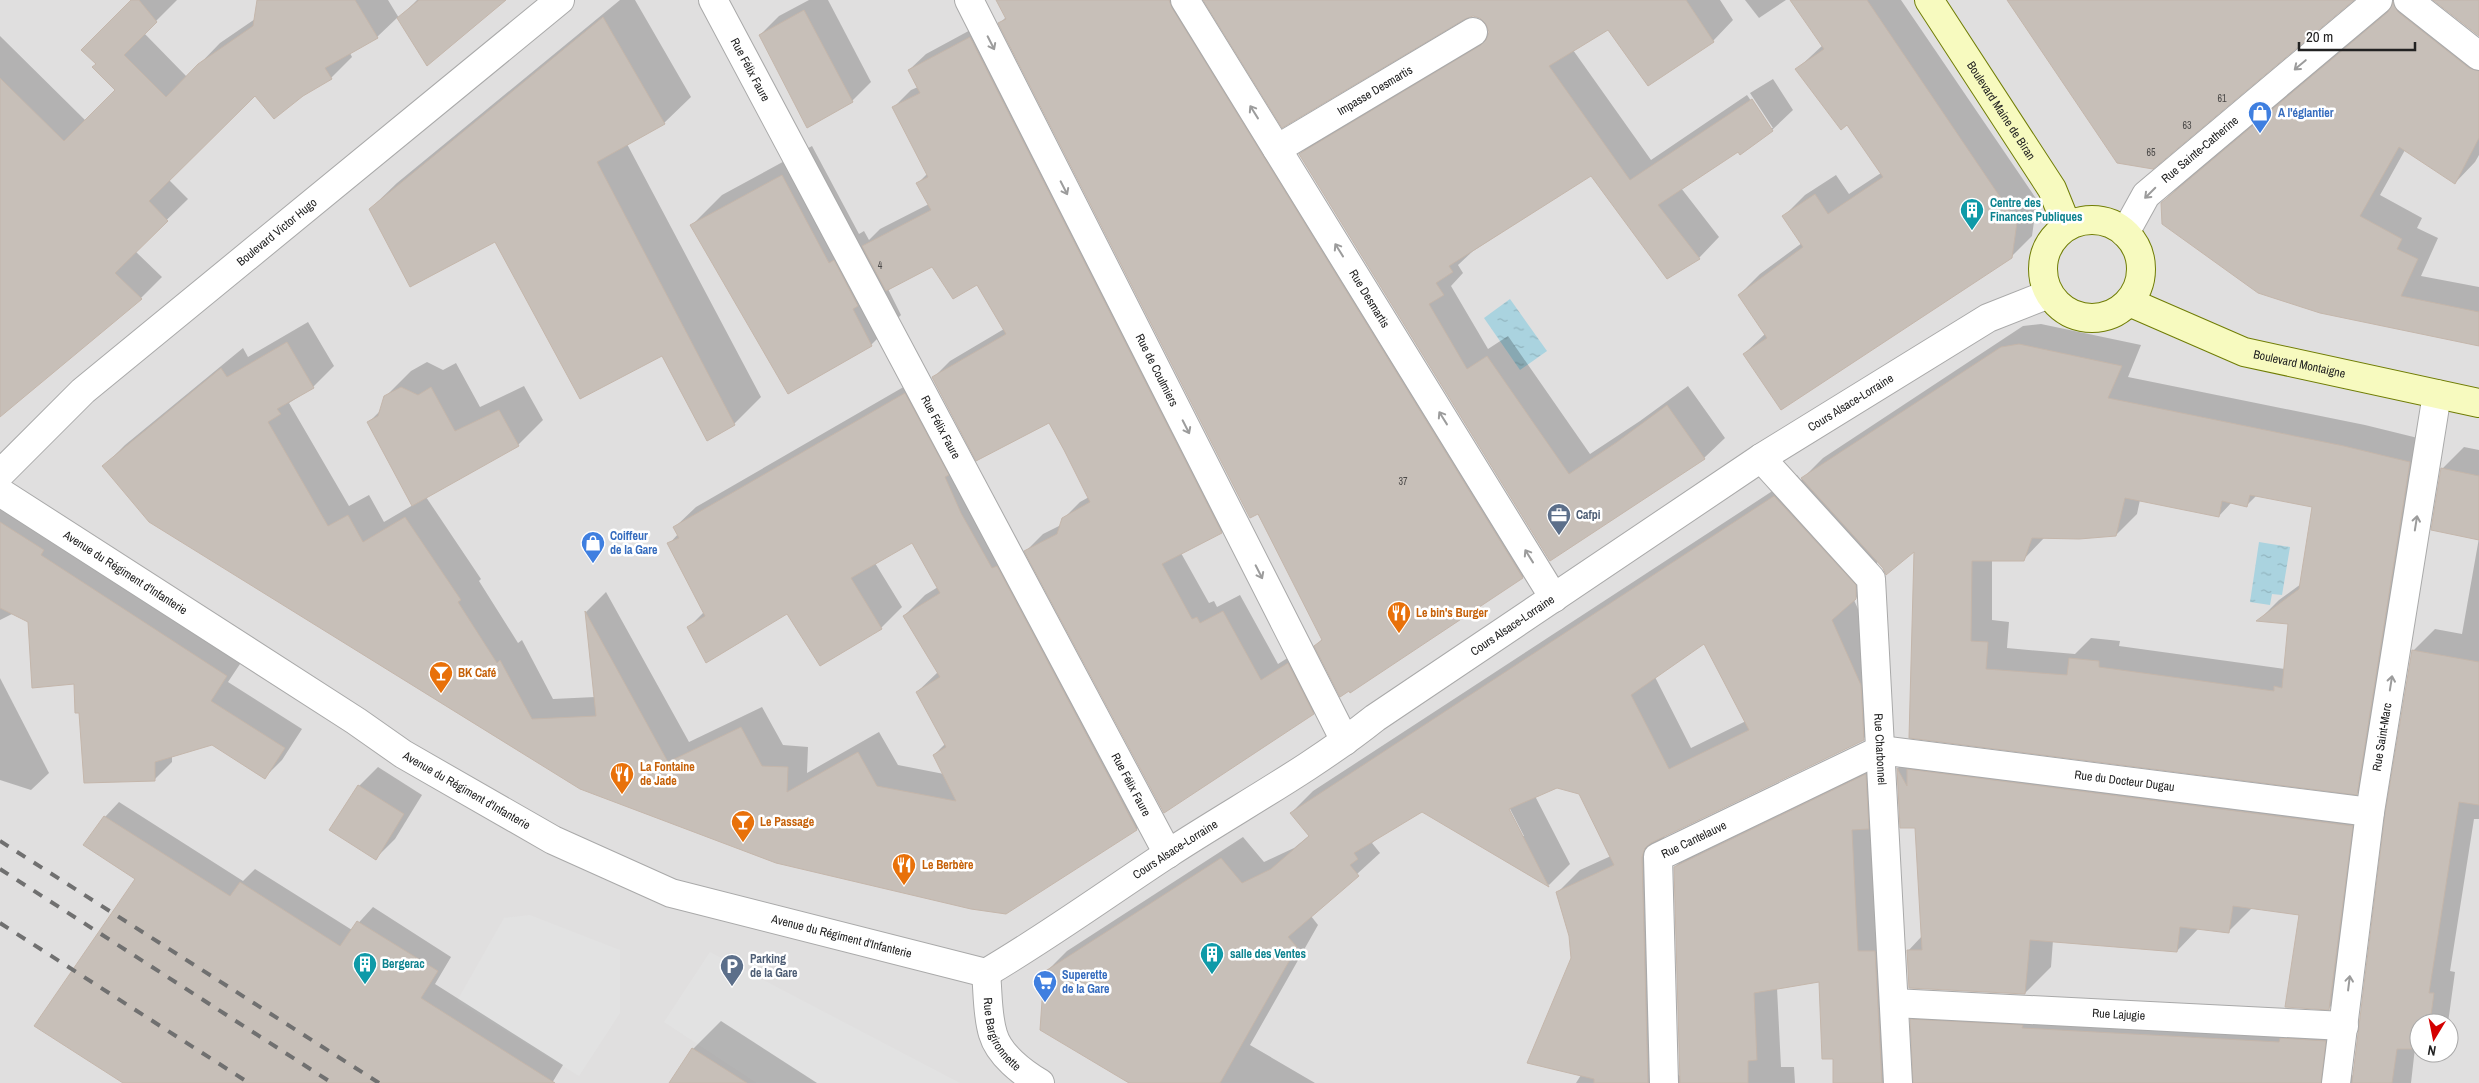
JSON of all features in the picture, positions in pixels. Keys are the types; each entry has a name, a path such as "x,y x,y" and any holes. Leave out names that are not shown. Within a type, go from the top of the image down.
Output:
{"main road":[{"name":"Boulevard Maine de Biran","path":"1929,0 2052,189 2067,226"},
{"path":"2097,220 2112,224 2125,232 2135,245 2140,259 2141,275 2137,290 2129,302 2116,312 2102,317 2086,318 2071,314 2058,306 2049,294 2043,280 2042,264 2051,242 2067,226 2082,221 2097,220"},
{"name":"Boulevard Montaigne","path":"2129,302 2244,352 2479,403"}],"street":[{"name":"Boulevard Victor Hugo","path":"0,474 83,391 560,0"},
{"name":"Rue Félix Faure","path":"713,0 1168,854"},
{"name":"Rue de Coulmiers","path":"969,0 1345,741"},
{"name":"Rue Desmartis","path":"1184,0 1554,598"},
{"name":"Rue Sainte-Catherine","path":"2125,232 2146,195 2378,0"},
{"path":"2408,0 2479,56"},
{"name":"Impasse Desmartis","path":"1277,149 1473,32"},
{"name":"Cours Alsace-Lorraine","path":"986,973 1038,942 1168,854 1345,741 1383,712 1761,458 1988,318 2049,294"},
{"name":"Rue Saint-Marc","path":"2336,1083 2370,812 2437,394"},
{"name":"Rue Charbonnel","path":"1761,458 1871,579 1898,1083"},
{"name":"Avenue du Régiment d'Infanterie","path":"0,492 356,721 403,754 553,840 671,893 986,973"},
{"name":"Rue du Docteur Dugau","path":"1880,750 2370,812"},
{"name":"Rue Cantelauve","path":"1664,1083 1658,856 1880,750"},
{"name":"Rue Bargironnette","path":"986,973 992,1034 999,1049 1030,1077 1040,1083"},
{"name":"Rue Lajugie","path":"1894,1003 2344,1026"}],"shaded area":[{"path":"0,0 2479,0 2479,1083 0,1083"},
{"path":"530,915 620,950 620,1013 579,1076 457,1001 504,918"},
{"name":"Parking de la Gare","path":"710,952 960,1083 757,1083 664,1022"}],"water":[{"path":"1510,299 1547,351 1520,370 1484,318"},
{"path":"2259,542 2290,547 2282,595 2272,594 2270,605 2250,602"}],"building":[{"path":"131,0 139,0 157,22 124,55 166,97 198,64 253,26 257,0 355,0 378,38 325,68 332,79 303,96 274,119 255,96 149,201 168,221 115,273 142,299 0,417 0,78 64,141 115,90 92,67 96,64 81,50"},
{"path":"419,0 506,0 427,66 397,18"},
{"path":"996,0 1169,0 1172,8 1523,578 1350,693 1349,691 1340,697 1314,646 1322,640 1258,514 1250,518 998,23 1006,19"},
{"path":"1203,0 1686,0 1714,42 1648,86 1608,30 1549,66 1630,180 1752,99 1773,131 1740,155 1738,152 1658,205 1700,259 1667,279 1591,176 1449,266 1453,272 1436,283 1444,295 1429,304 1467,369 1487,356 1569,474 1667,405 1705,459 1550,561 1299,154 1481,45 1486,40 1489,32 1486,24 1480,18 1473,16 1465,19 1282,128"},
{"path":"1790,0 1867,0 2017,222 2012,258 1781,410 1743,354 1767,338 1738,295 1803,247 1782,216 1815,194 1828,214 1883,177 1847,125 1841,130 1795,69 1824,49"},
{"path":"2007,0 2354,0 2153,169 2117,163"},
{"path":"2433,0 2479,0 2479,36"},
{"path":"2393,2 2398,12 2469,68 2479,71 2479,138 2455,184 2399,147 2360,216 2402,239 2397,249 2418,259 2401,296 2479,312 2479,346 2320,313 2258,293 2162,224 2161,203 2388,12"},
{"path":"804,10 853,102 807,128 759,35"},
{"path":"603,17 665,124 597,162 735,425 707,441 662,356 580,399 495,242 410,287 369,209"},
{"path":"970,37 1222,533 1162,564 1192,619 1197,617 1200,623 1223,611 1261,680 1288,663 1314,714 1164,813 1024,551 1057,534 1062,518 1090,502 1064,450 1049,423 976,461 932,377 1006,334 977,285 953,299 932,267 886,291 862,246 931,210 916,183 928,177 892,107 920,93 908,70"},
{"path":"782,175 829,263 834,260 858,306 853,309 872,346 788,394 690,225"},
{"path":"287,342 314,388 277,409 281,414 268,422 328,526 348,515 363,542 405,517 461,600 458,602 497,663 500,660 532,719 596,716 585,611 668,762 741,727 762,766 788,767 787,792 858,752 877,786 956,801 933,755 946,747 916,692 940,677 903,616 940,593 912,543 851,578 882,629 820,666 787,614 706,663 687,627 705,616 667,543 679,538 673,527 905,393 949,475 945,477 961,513 992,568 997,566 1137,830 1006,914 971,909 776,863 580,789 149,522 102,466 221,368 227,377"},
{"path":"2019,344 2122,366 2108,398 2344,446 2410,462 2357,795 1909,738 1914,552 1886,575 1883,568 1801,478 2001,347","holes":["2250,495 2312,507 2299,589 2256,621 2288,624 2282,688 2274,686 2274,691 2099,667 2099,661 2069,658 2067,675 1986,669 1988,642 1971,641 1972,561 2024,561 2032,538 2079,539 2116,536 2125,498 2219,517 2222,501 2247,507"]},
{"path":"401,387 418,395 431,387 455,431 499,410 519,446 412,506 367,422 378,416 384,396"},
{"path":"2441,468 2479,476 2479,540 2431,530"},
{"path":"1774,496 1856,585 1856,599 1832,620 1861,685 1864,740 1651,843 1645,848 1642,857 1648,1083 1594,1083 1594,1079 1527,1063 1571,958 1569,936 1556,892 1614,865 1579,794 1557,788 1509,809 1549,887 1422,812 1354,853 1358,859 1350,865 1359,876 1288,937 1297,947 1220,1083 1129,1083 1040,1030 1044,972 1221,858 1242,883 1271,869 1309,836 1290,813","holes":["1704,644 1749,730 1669,769 1631,695"]},
{"path":"0,522 44,550 41,555 227,676 211,701 285,748 265,779 212,745 155,762 155,781 84,783 79,713 75,713 74,684 32,688 28,622 0,608"},
{"path":"2412,650 2479,662 2479,805 2459,802 2429,993 2434,993 2431,1013 2409,1013 2409,1049 2397,1049 2392,1083 2352,1083 2385,814"},
{"path":"1897,768 1907,786 1907,769 2353,826 2329,1010 2285,1007 2299,915 2233,906 2229,933 2180,927 2177,952 2030,940 2025,994 1909,988 1907,950 1922,950 1915,828 1900,828"},
{"path":"1866,774 1869,829 1852,830 1858,951 1875,951 1882,1083 1833,1083 1833,1059 1822,1059 1819,982 1754,993 1757,1060 1748,1061 1748,1083 1680,1083 1674,867"},
{"path":"358,785 404,814 376,860 329,830"},
{"path":"104,816 230,896 240,882 340,946 357,921 438,971 421,998 555,1083 123,1083 34,1026 135,879 83,845"},
{"path":"1910,1019 2023,1025 2022,1028 2279,1042 2280,1038 2326,1041 2321,1083 1913,1083"},
{"path":"692,1048 747,1083 669,1083"}],"railway":[{"path":"0,841 379,1083"},
{"path":"0,869 332,1083"},
{"path":"0,923 249,1083"}],"place":[{"name":"A l'églantier","path":"2260,134"},
{"name":"Centre des Finances Publiques","path":"1972,231"},
{"name":"Cafpi","path":"1559,536"},
{"name":"Coiffeur de la Gare","path":"593,564"},
{"name":"Le bin's Burger","path":"1399,634"},
{"name":"BK Café","path":"441,694"},
{"name":"La Fontaine de Jade","path":"622,795"},
{"name":"Le Passage","path":"743,843"},
{"name":"Le Berbère","path":"904,886"},
{"name":"salle des Ventes","path":"1212,975"},
{"name":"Bergerac","path":"365,985"},
{"name":"Parking de la Gare","path":"732,987"},
{"name":"Superette de la Gare","path":"1045,1003"}]}
